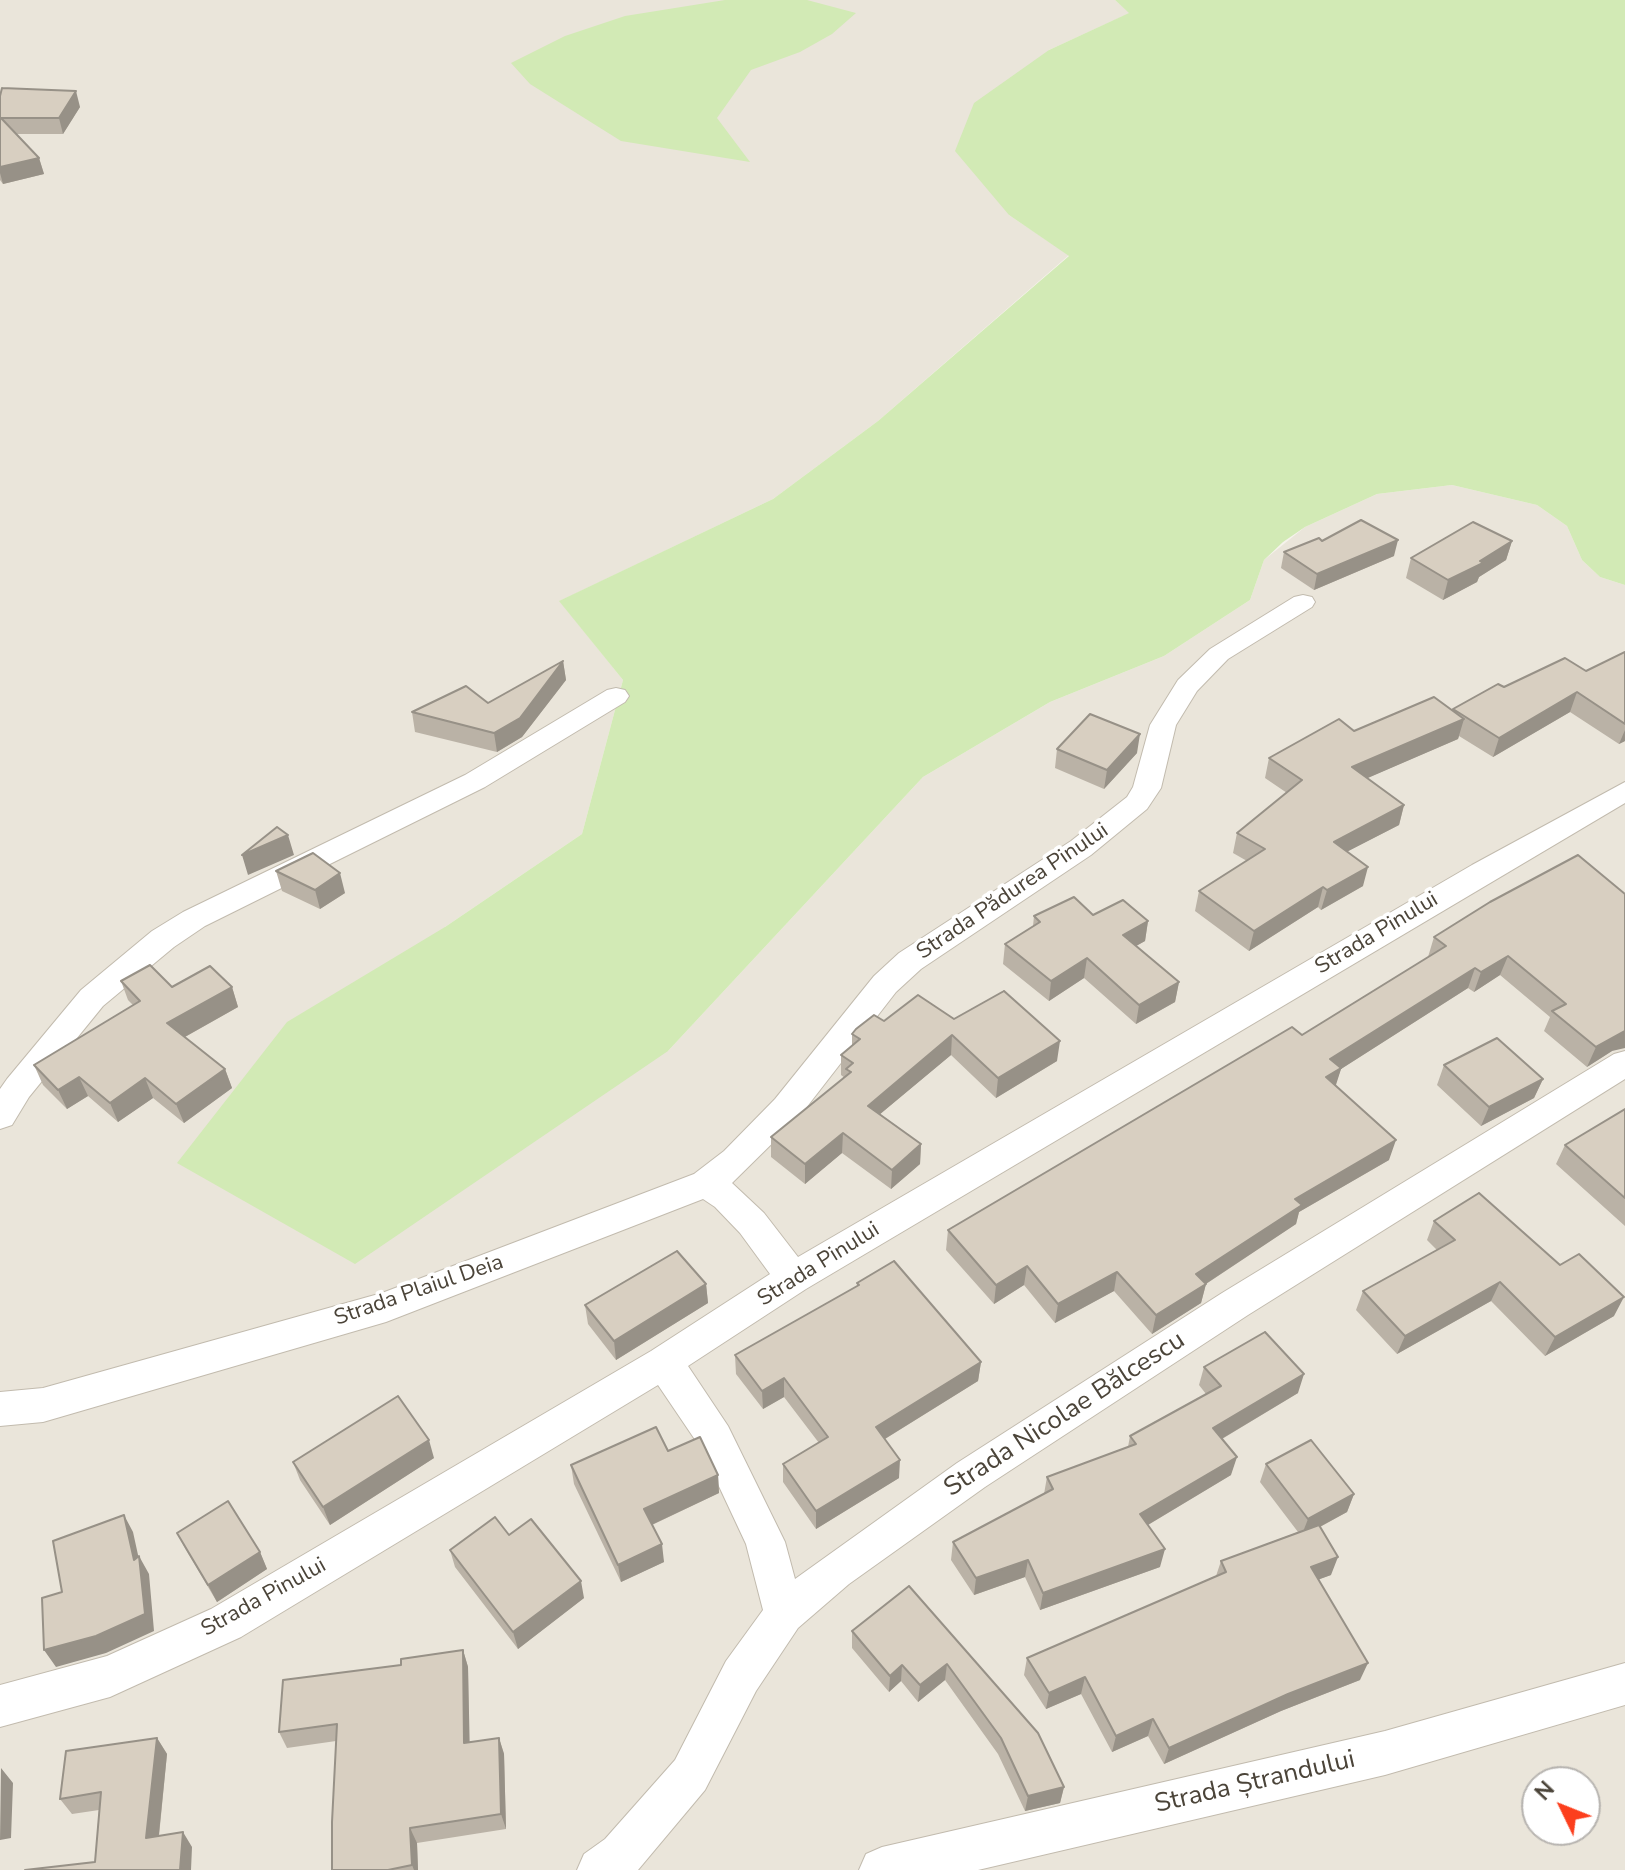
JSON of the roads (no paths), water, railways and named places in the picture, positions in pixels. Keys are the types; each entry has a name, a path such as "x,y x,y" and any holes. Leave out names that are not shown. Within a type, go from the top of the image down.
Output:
{"street":[{"name":"Strada Pădurea Pinului","path":"706,1184 736,1160 787,1108 885,984 910,961 1081,848 1129,812 1147,788 1163,725 1187,686 1219,654 1303,602"},
{"path":"0,1116 18,1088 92,998 163,939 219,907 464,786 616,696"},
{"name":"Strada Pinului","path":"0,1706 110,1676 226,1623 664,1362 793,1278 1625,791"},
{"name":"Strada Nicolae Bălcescu","path":"600,1870 621,1855 690,1775 741,1676 784,1614 835,1571 971,1475 1235,1304 1625,1063"},
{"path":"706,1184 727,1197 752,1223 793,1278"},
{"name":"Strada Plaiul Deia","path":"0,1409 43,1405 386,1307 706,1184"},
{"path":"664,1362 715,1438 753,1516 765,1542 784,1614"},
{"name":"Strada Ștrandului","path":"882,1870 1385,1753 1625,1684"}]}
